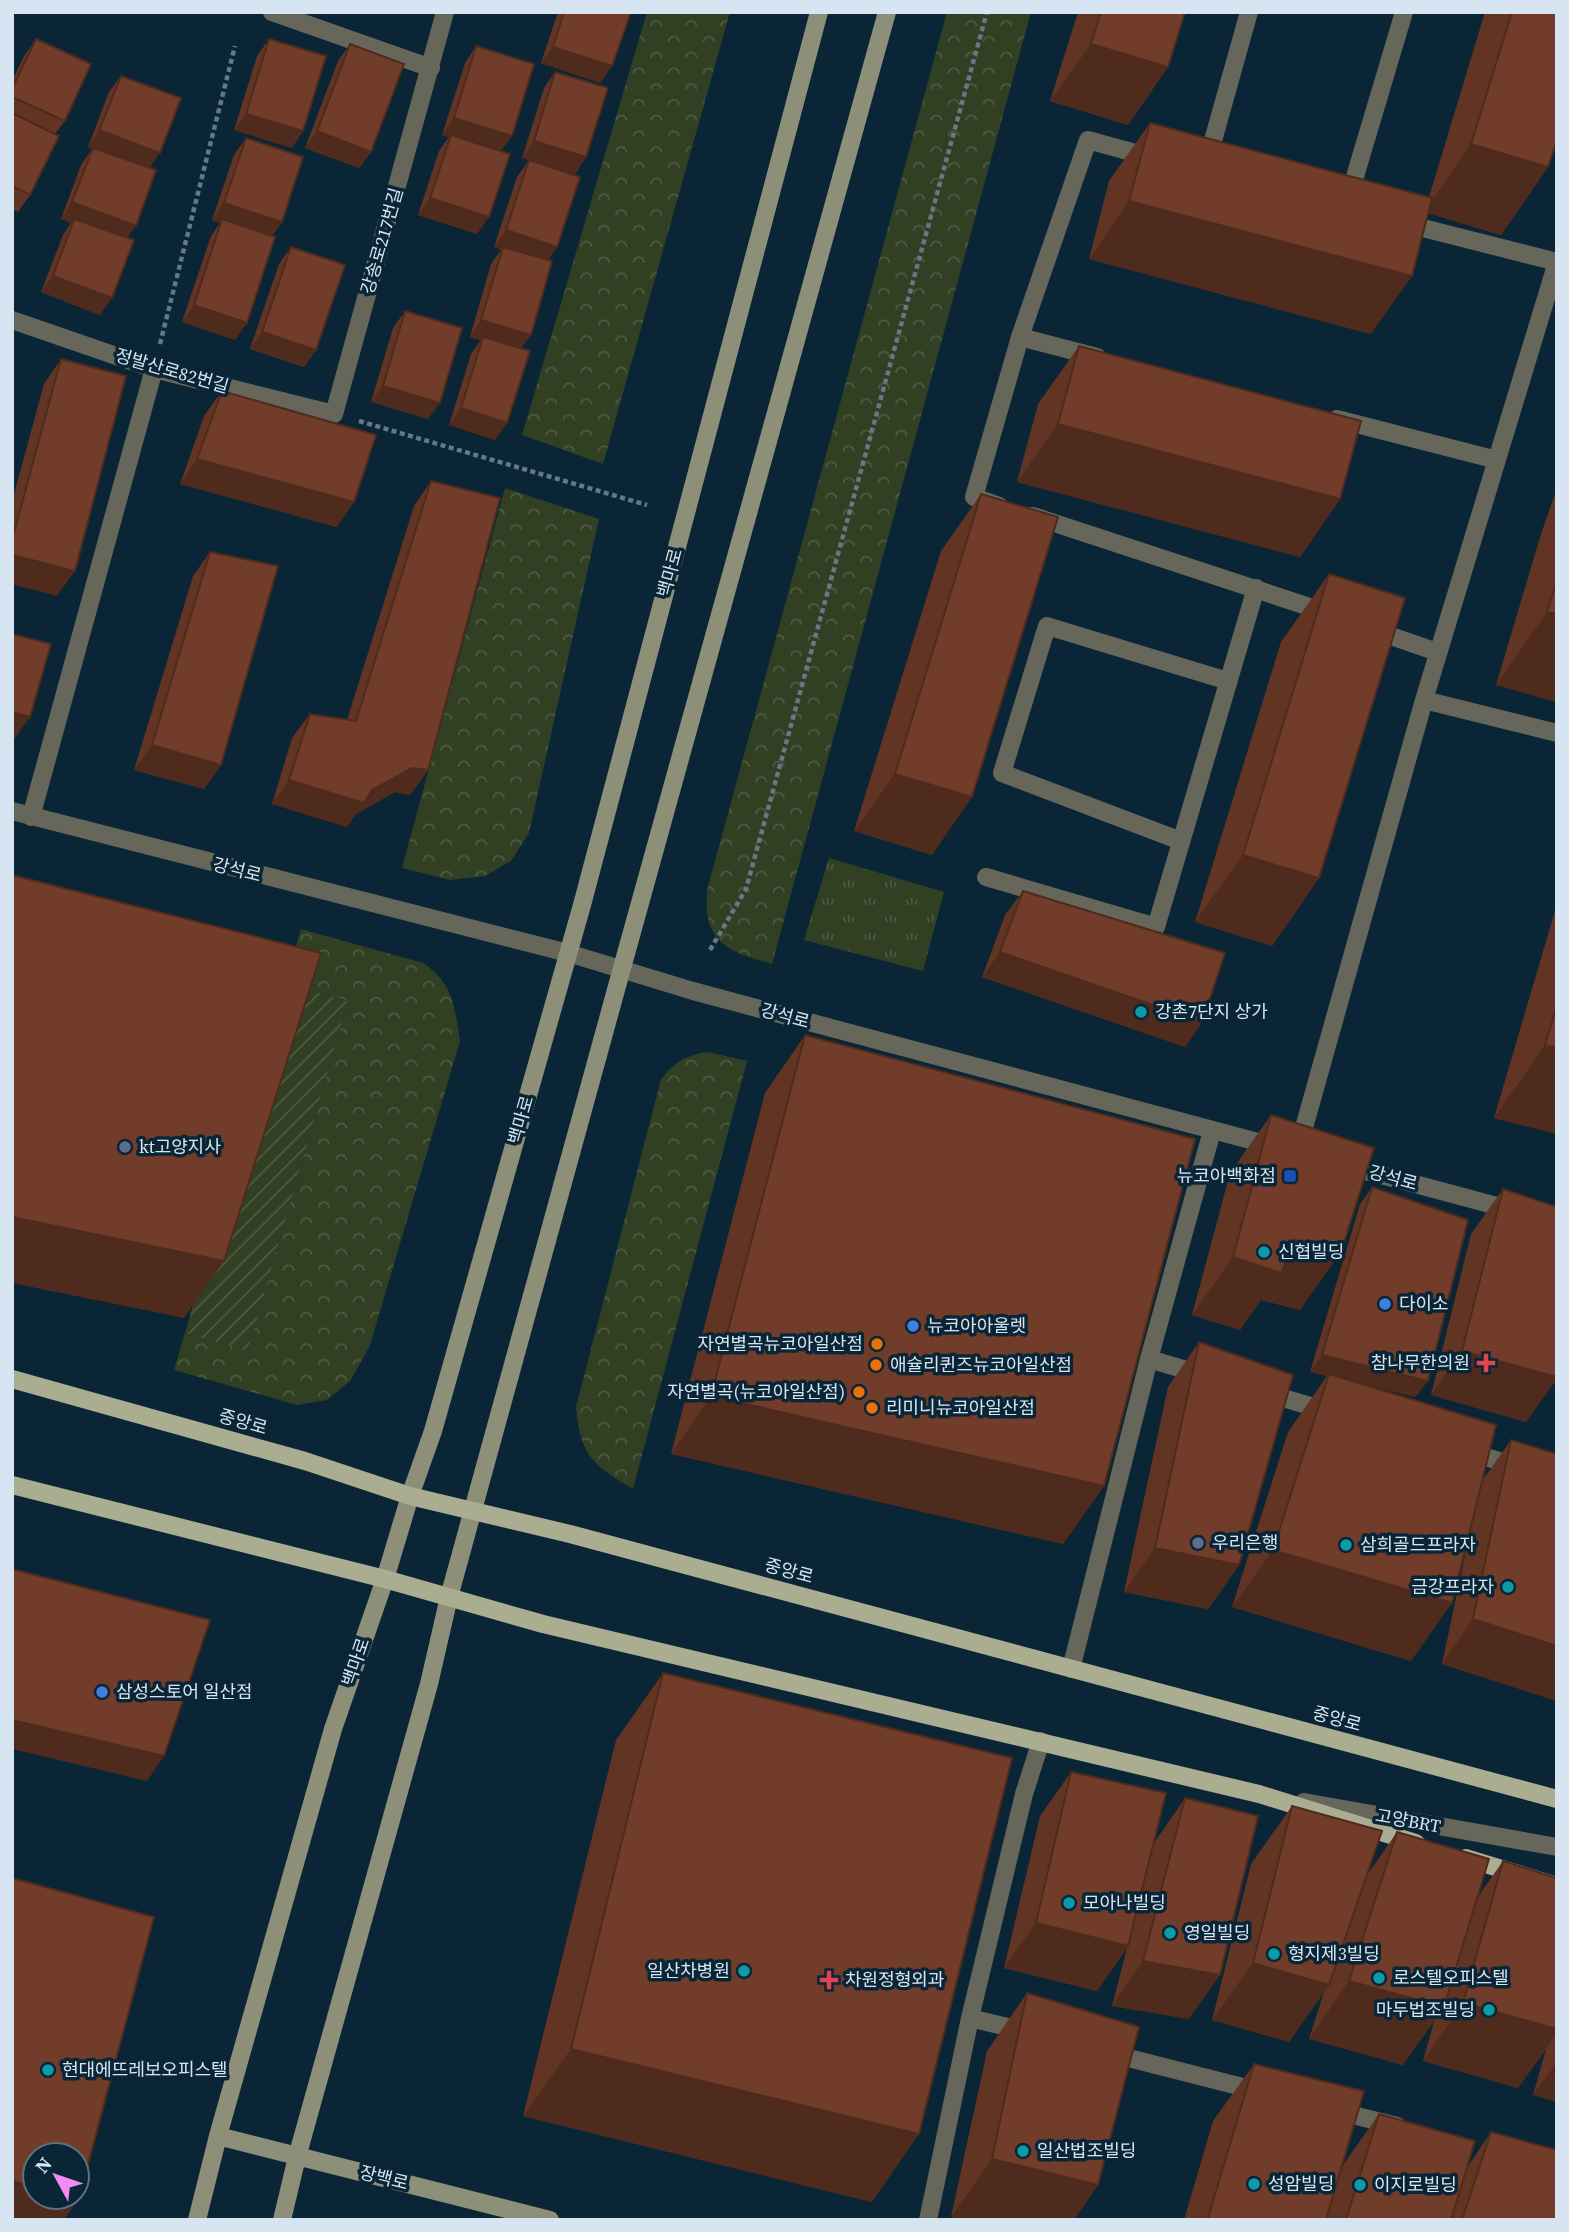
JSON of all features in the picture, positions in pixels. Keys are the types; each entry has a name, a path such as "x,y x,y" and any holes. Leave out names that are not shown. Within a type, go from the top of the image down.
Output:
{"main road":[{"name":"백마로","path":"197,2220 218,2136 333,1729 433,1431 568,953 819,12"},
{"path":"282,2220 621,968 887,12"},
{"name":"중앙로","path":"12,1379 305,1461 410,1496 570,1534 1557,1799"},
{"path":"12,1485 385,1579 557,1627 1259,1794 1427,1846"},
{"path":"1453,1854 1557,1886"},
{"name":"장백로","path":"218,2136 550,2220"}],"street":[{"path":"272,12 431,68"},
{"name":"강송로217번길","path":"334,414 445,12"},
{"path":"1204,172 1249,12"},
{"path":"1346,208 1404,12"},
{"path":"1165,161 1088,140 1020,337 974,497 1256,588 1437,652"},
{"path":"1310,1156 1437,652 1557,262 1385,218"},
{"name":"정발산로82번길","path":"12,320 154,369 334,414"},
{"path":"1020,337 1113,361"},
{"path":"31,817 154,369"},
{"path":"1324,416 1497,460"},
{"path":"986,877 1156,927 1256,588"},
{"path":"1181,841 1002,773 1047,626 1228,681"},
{"path":"1424,700 1557,733"},
{"name":"강석로","path":"12,811 568,953 693,991 1557,1223"},
{"path":"1071,1669 1149,1359 1212,1131"},
{"path":"1149,1359 1215,1378"},
{"path":"1241,1386 1346,1417"},
{"path":"1451,1447 1557,1478"},
{"path":"928,2220 970,2018 1024,1794 1041,1741"},
{"name":"고양BRT","path":"1259,1794 1557,1847"},
{"path":"970,2018 1050,2038"},
{"path":"1090,2048 1277,2096"},
{"path":"1317,2106 1410,2130"}],"path":[{"path":"710,950 746,889 987,12"},
{"path":"154,369 236,46"},
{"path":"334,414 647,505"}],"green space":[{"path":"647,12 730,12 603,464 522,435"},
{"path":"947,12 1031,12 772,964 732,950 717,938 708,918 707,890"},
{"path":"505,488 599,519 529,833 511,861 485,876 450,880 402,868"},
{"path":"829,858 944,892 923,971 804,940"},
{"path":"301,929 423,963 447,988 454,1006 460,1041 370,1345 351,1380 327,1400 297,1405 174,1370 185,1333 248,1350 348,1001 285,983"},
{"path":"285,983 348,1001 248,1351 185,1333"},
{"path":"708,1052 747,1061 633,1489 608,1473 591,1457 581,1437 576,1407 661,1079 682,1060"}],"building":[{"path":"564,12 631,12 612,66 553,47"},
{"path":"1101,12 1185,12 1168,67 1091,44"},
{"path":"1512,12 1557,12 1557,140 1548,167 1471,144"},
{"path":"36,39 91,64 65,121 12,97 12,89"},
{"path":"269,39 326,56 303,131 246,114"},
{"path":"350,44 404,64 371,152 317,131"},
{"path":"476,46 534,64 512,136 454,118"},
{"path":"555,72 608,88 586,157 534,141"},
{"path":"121,76 181,98 160,153 99,130"},
{"path":"12,113 59,136 30,195 12,186"},
{"path":"1150,123 1432,198 1412,276 1129,201"},
{"path":"451,135 510,154 489,217 430,198"},
{"path":"246,138 303,157 282,222 224,203"},
{"path":"93,148 156,170 136,226 72,202"},
{"path":"529,160 580,177 557,247 506,230"},
{"path":"74,219 134,240 112,298 53,276"},
{"path":"222,219 275,237 247,323 194,305"},
{"path":"291,247 345,265 316,350 262,332"},
{"path":"503,247 552,261 531,335 481,320"},
{"path":"405,311 462,328 440,403 383,386"},
{"path":"483,337 530,351 507,423 461,408"},
{"path":"1079,346 1361,421 1340,499 1058,424"},
{"path":"61,359 126,376 75,571 12,555 12,540"},
{"path":"222,391 376,435 354,502 197,459"},
{"path":"431,481 500,498 428,770 412,768 372,790 364,803 289,780 310,714 356,721"},
{"path":"981,494 1058,517 972,797 895,774"},
{"path":"210,552 278,566 221,765 152,745"},
{"path":"1329,574 1405,598 1319,878 1243,855"},
{"path":"1557,580 1557,614 1547,612"},
{"path":"12,634 51,644 30,717 12,712"},
{"name":"kt고양지사","path":"12,875 321,953 224,1261 12,1217"},
{"path":"1023,891 1225,953 1202,1022 1000,952"},
{"path":"1557,1006 1557,1048 1545,1045"},
{"name":"뉴코아아울렛","path":"805,1035 1195,1139 1104,1486 711,1396"},
{"path":"1271,1115 1374,1148 1341,1252 1295,1240 1281,1273 1233,1257"},
{"name":"다이소","path":"1372,1187 1468,1220 1428,1381 1322,1355"},
{"path":"1503,1189 1557,1207 1557,1377 1462,1351"},
{"path":"1199,1342 1293,1375 1239,1565 1155,1548"},
{"path":"1329,1374 1496,1425 1452,1603 1273,1550"},
{"path":"1511,1440 1557,1454 1557,1646 1473,1619"},
{"path":"12,1569 210,1620 164,1756 12,1720"},
{"name":"일산차병원","path":"663,1673 1012,1758 919,2134 571,2049"},
{"path":"1071,1772 1166,1793 1128,1946 1036,1923"},
{"path":"1185,1798 1258,1816 1220,1975 1143,1961"},
{"path":"1292,1806 1382,1831 1329,1985 1253,1963"},
{"path":"1397,1832 1489,1859 1444,2007 1349,1981"},
{"path":"1503,1861 1557,1878 1557,2029 1463,2003"},
{"path":"12,1878 154,1917 91,2153 91,2141 21,2141 21,2183 12,2181"},
{"path":"1027,1993 1139,2027 1098,2185 992,2159"},
{"path":"1254,2064 1364,2091 1326,2220 1208,2218"},
{"path":"1379,2114 1475,2141 1451,2220 1346,2220"},
{"path":"1491,2132 1557,2150 1557,2220 1462,2220"}],"place":[{"name":"강촌7단지 상가","path":"1141,1012"},
{"name":"kt고양지사","path":"125,1147"},
{"name":"뉴코아백화점","path":"1290,1176"},
{"name":"신협빌딩","path":"1264,1252"},
{"name":"다이소","path":"1385,1304"},
{"name":"뉴코아아울렛","path":"913,1326"},
{"name":"자연별곡뉴코아일산점","path":"877,1344"},
{"name":"참나무한의원","path":"1486,1363"},
{"name":"애슐리퀸즈뉴코아일산점","path":"876,1365"},
{"name":"자연별곡(뉴코아일산점)","path":"859,1392"},
{"name":"리미니뉴코아일산점","path":"872,1408"},
{"name":"우리은행","path":"1198,1543"},
{"name":"삼희골드프라자","path":"1346,1545"},
{"name":"금강프라자","path":"1508,1587"},
{"name":"삼성스토어 일산점","path":"102,1692"},
{"name":"모아나빌딩","path":"1069,1903"},
{"name":"영일빌딩","path":"1170,1933"},
{"name":"형지제3빌딩","path":"1274,1954"},
{"name":"일산차병원","path":"744,1971"},
{"name":"로스텔오피스텔","path":"1379,1978"},
{"name":"차원정형외과","path":"829,1980"},
{"name":"마두법조빌딩","path":"1489,2010"},
{"name":"현대에뜨레보오피스텔","path":"48,2070"},
{"name":"일산법조빌딩","path":"1023,2151"},
{"name":"성암빌딩","path":"1254,2184"},
{"name":"이지로빌딩","path":"1360,2185"}]}
